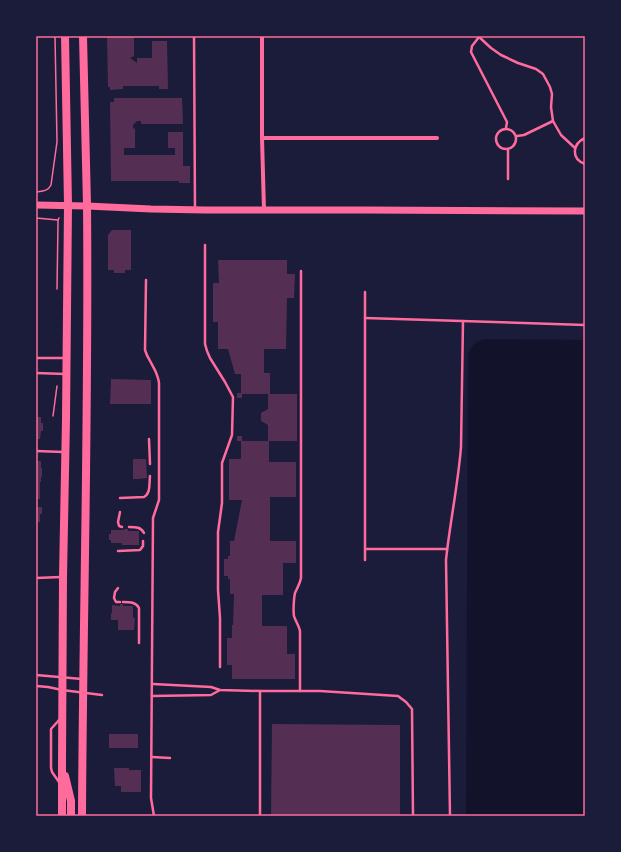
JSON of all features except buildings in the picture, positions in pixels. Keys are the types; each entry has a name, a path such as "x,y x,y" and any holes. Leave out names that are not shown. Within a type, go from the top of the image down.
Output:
{"main road":[{"path":"62,816 62,677 68,206 65,36"},
{"path":"82,816 87,416 87,206 83,36"},
{"path":"36,205 195,210 585,211"},
{"path":"62,764 70,794 71,816"}],"street":[{"path":"262,36 264,210"},
{"path":"262,138 437,138"}],"lane":[{"path":"194,36 195,210"},
{"path":"506,128 507,122 471,52 472,46 478,37 501,55 536,69 543,74 552,94 551,114 553,121 561,135 575,148"},
{"path":"516,136 524,135 553,121"},
{"path":"506,128 513,130 516,136 517,140 514,146 508,149 498,146 496,136 500,130 506,128"},
{"path":"585,138 580,140 575,148 576,156 585,164"},
{"path":"508,149 508,179"},
{"path":"206,245 206,351 225,382 232,397 232,435 222,463 222,503 218,532 220,667"},
{"path":"300,691 300,631 294,616 294,595 301,578 301,271"},
{"path":"146,280 145,350 148,359 157,372 159,383 159,500 153,518 151,798 154,816"},
{"path":"365,292 365,560"},
{"path":"365,318 585,324"},
{"path":"450,816 446,576 447,549 461,447 463,321"},
{"path":"36,358 67,358"},
{"path":"36,373 67,374"},
{"path":"149,439 150,464"},
{"path":"36,451 66,452"},
{"path":"120,498 146,496 149,491 150,476"},
{"path":"120,512 118,526 122,527"},
{"path":"129,527 139,528 144,533"},
{"path":"118,551 140,550 143,546 143,542"},
{"path":"365,549 447,549"},
{"path":"36,578 63,577"},
{"path":"118,588 115,592 114,598 116,602 135,603 138,605 139,643"},
{"path":"36,675 83,679"},
{"path":"153,684 211,687 220,690 320,691 398,696 412,709 413,816"},
{"path":"36,686 48,686 62,690 102,696"},
{"path":"152,696 211,695 220,690"},
{"path":"260,691 260,816"},
{"path":"62,717 51,729 51,768 52,772 62,786"},
{"path":"152,757 170,758"}],"path":[{"path":"36,192 47,191 51,187 57,142 55,36"},
{"path":"36,218 58,219 57,289"},
{"path":"53,416 57,386"}],"shaded area":[{"path":"487,339 585,340 585,816 466,816 468,354 475,343"}]}
